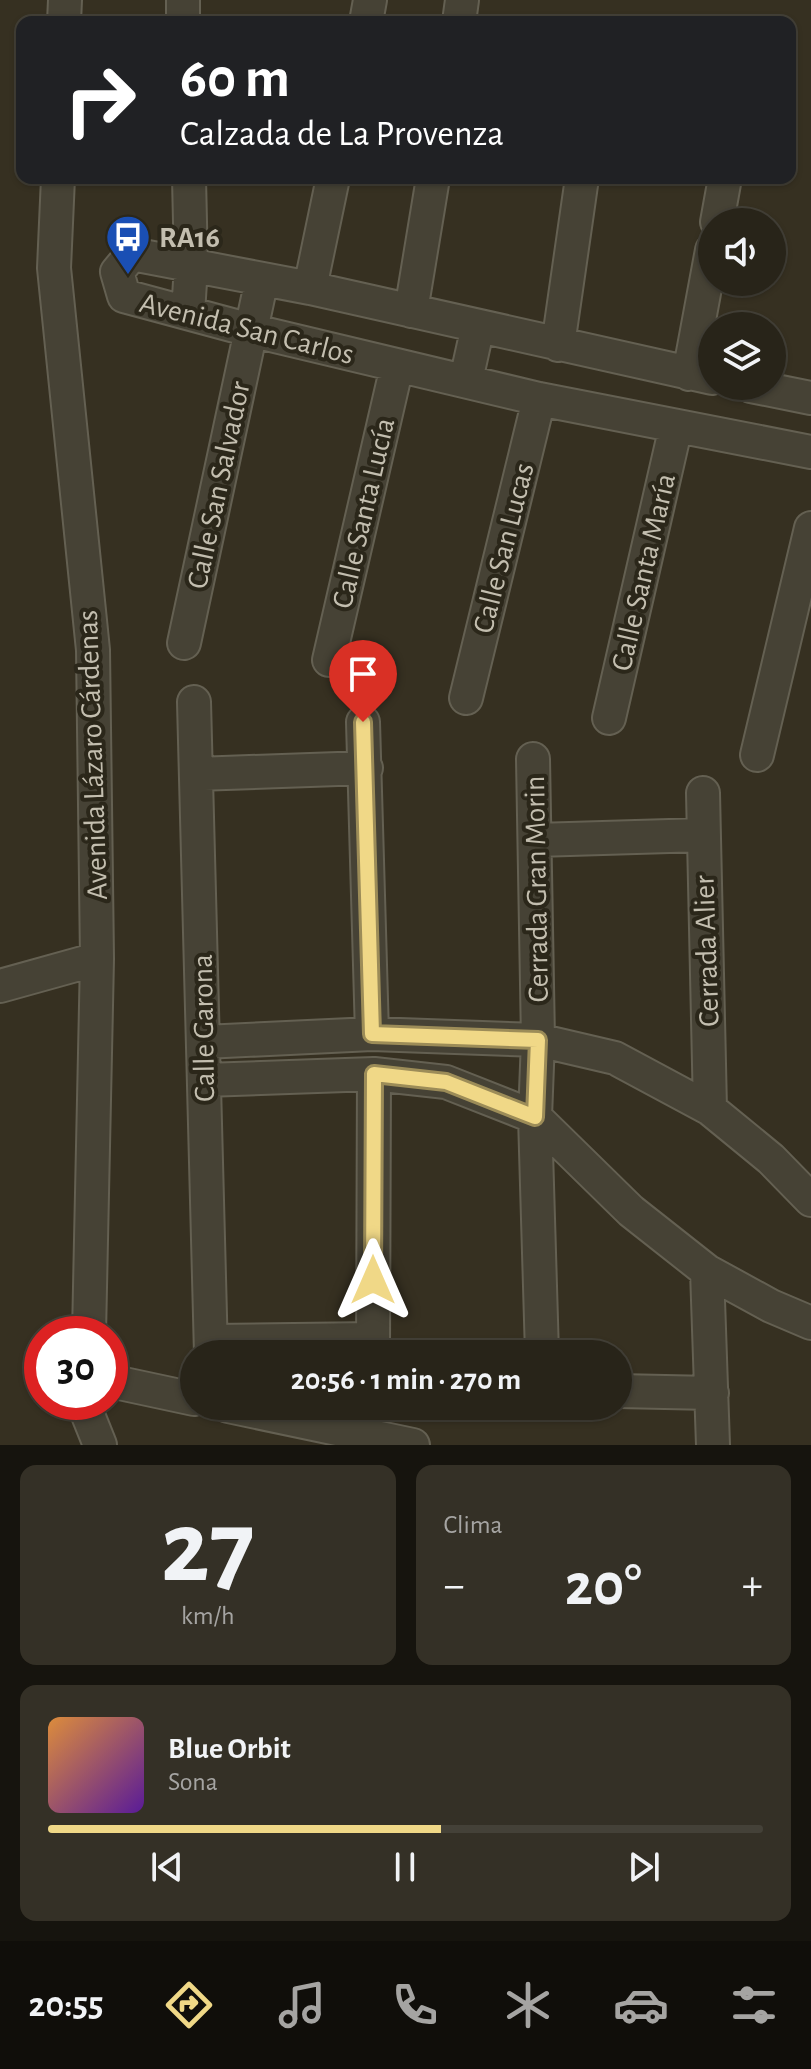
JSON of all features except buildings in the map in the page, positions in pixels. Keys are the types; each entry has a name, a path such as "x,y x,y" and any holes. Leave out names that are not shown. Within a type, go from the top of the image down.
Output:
{"street":[{"name":"Avenida Lázaro Cárdenas","path":"58,184 54,268 93,650 97,959 89,1316"},
{"path":"188,313 191,266 189,184"},
{"path":"310,288 332,184"},
{"path":"411,311 432,184"},
{"path":"558,345 581,184"},
{"path":"720,208 724,184"},
{"name":"Avenida San Carlos","path":"698,375 310,288 132,254 117,272 124,296 250,330 539,399 811,452"},
{"name":"Calle San Salvador","path":"184,643 262,279"},
{"path":"466,380 478,326"},
{"name":"Calle Santa Lucía","path":"329,660 397,366"},
{"path":"786,393 811,398"},
{"name":"Calle San Lucas","path":"466,698 539,399"},
{"path":"746,439 752,400"},
{"name":"Calle Santa María","path":"609,718 676,426"},
{"path":"757,755 811,528"},
{"name":"Calle Garona","path":"194,702 211,1340"},
{"path":"363,722 372,1034"},
{"name":"Cerrada Gran Morin","path":"533,759 538,1040 535,1117 542,1340"},
{"path":"196,774 366,768"},
{"name":"Cerrada Alier","path":"703,793 710,1109"},
{"path":"536,840 703,835"},
{"path":"0,986 97,959"},
{"path":"204,1042 372,1034 538,1040 615,1058 710,1109 771,1159 811,1200"},
{"path":"373,1340 374,1074"},
{"path":"205,1080 374,1074 446,1082 535,1117 631,1211 707,1271 771,1306 811,1323"},
{"path":"707,1271 713,1445"},
{"path":"128,1385 180,1396"},
{"path":"632,1391 712,1393"},
{"path":"73,1445 83,1420"},
{"path":"92,1420 100,1445"},
{"path":"294,1420 413,1445"}],"place":[{"name":"RA16","path":"128,276"}],"route":[{"path":"363,722 372,1034 538,1040 535,1117 446,1082 374,1074 373,1280"}]}
